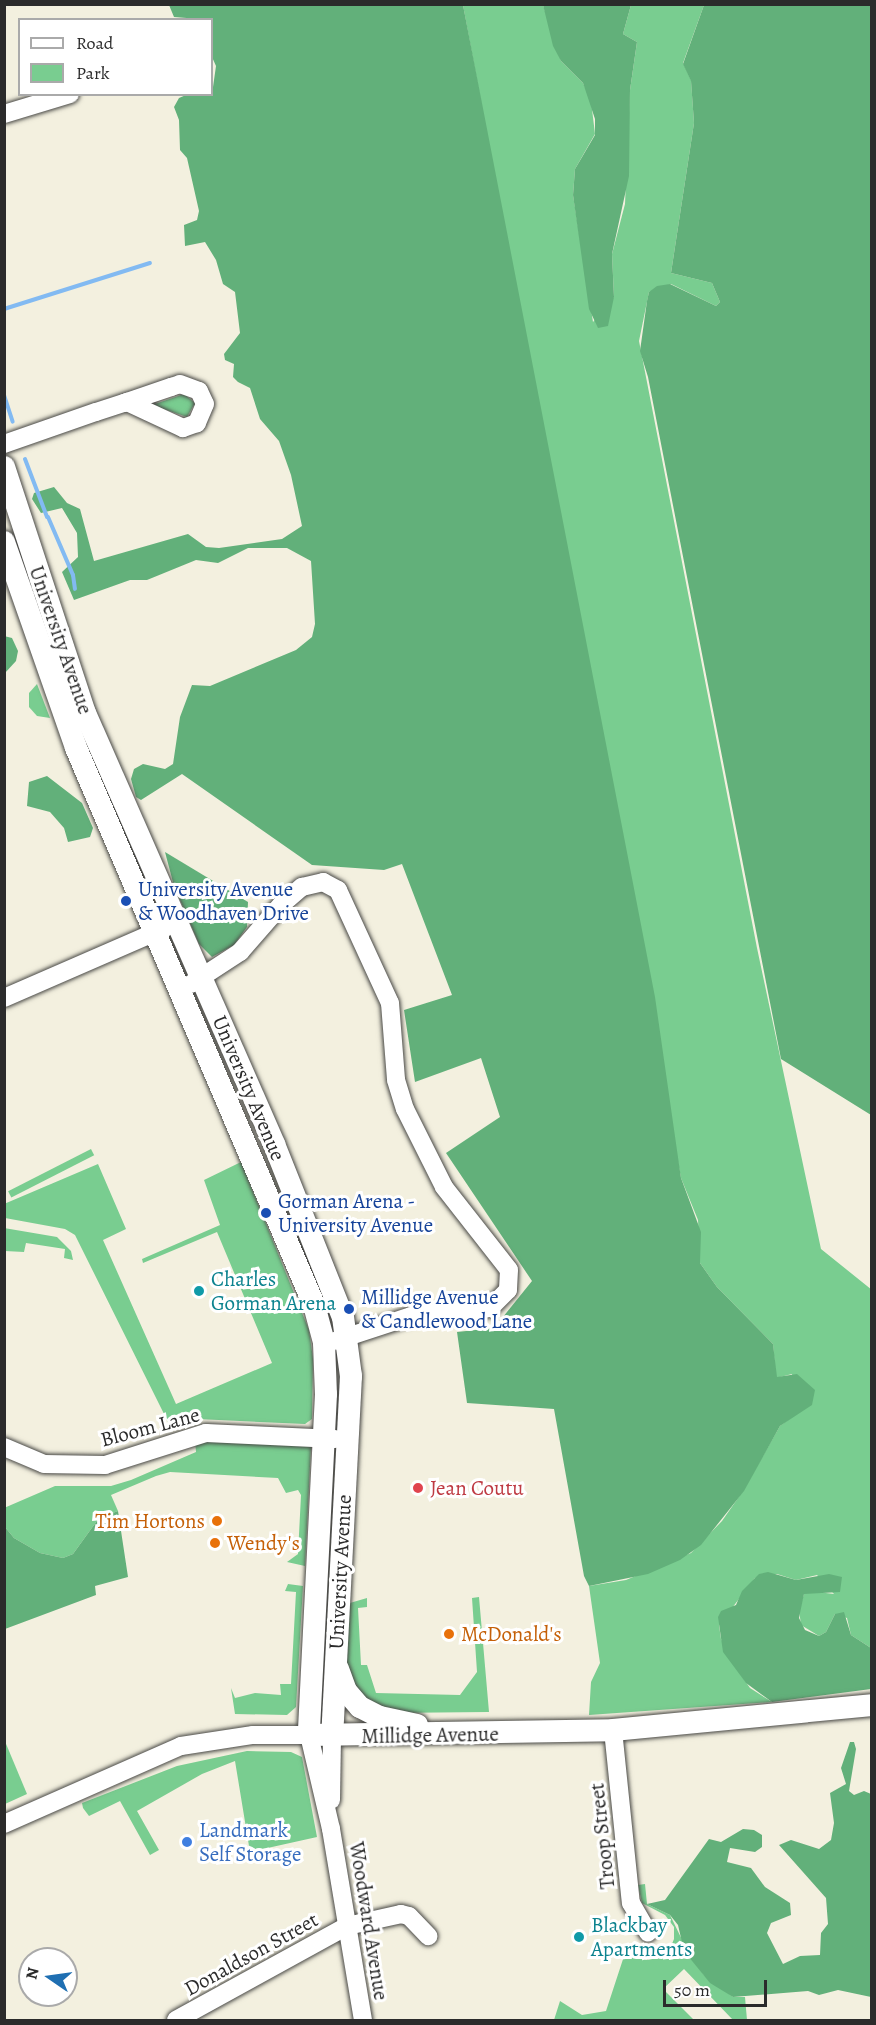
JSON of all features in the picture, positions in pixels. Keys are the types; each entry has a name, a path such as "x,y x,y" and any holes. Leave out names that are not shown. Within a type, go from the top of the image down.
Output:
{"main road":[{"name":"University Avenue","path":"4,467 73,682 332,1283 348,1338 351,1376 332,1736"},
{"name":"University Avenue","path":"4,542 67,728 153,933 304,1278 324,1343 323,1437 309,1735"},
{"path":"336,1657 346,1691 368,1712 400,1722 478,1734"},
{"name":"Millidge Avenue","path":"309,1735 613,1730 872,1705"}],"street":[{"path":"4,114 63,96"},
{"path":"4,444 127,402"},
{"path":"178,990 240,952 298,890 318,882 338,890 390,1004 396,1080 405,1109 444,1187 510,1270 508,1290 490,1308 411,1316 348,1338 324,1343"},
{"path":"4,998 176,924"},
{"name":"Bloom Lane","path":"4,1447 44,1464 105,1465 207,1433 347,1440"},
{"name":"Troop Street","path":"613,1730 632,1903 648,1932"},
{"name":"Millidge Avenue","path":"4,1824 181,1746 253,1735 309,1735"},
{"name":"Woodward Avenue","path":"309,1735 331,1829 363,2020"},
{"name":"Woodward Avenue","path":"331,1829 332,1736"},
{"name":"Donaldson Street","path":"176,2020 347,1926 401,1914 409,1916 428,1936"}],"green space":[{"path":"169,5 463,5 655,997 681,1178 701,1232 700,1263 717,1287 773,1344 777,1377 797,1374 815,1390 812,1405 780,1426 744,1491 701,1545 680,1560 648,1574 589,1586 584,1576 554,1409 467,1403 457,1332 494,1328 532,1281 446,1153 500,1117 481,1058 415,1082 404,1010 452,995 402,864 384,870 312,865 182,774 141,800 136,797 131,779 134,769 143,764 165,769 173,764 180,717 192,685 210,686 296,650 312,637 315,624 311,561 287,548 248,548 218,563 196,560 147,580 130,580 74,600 62,572 78,557 77,533 62,508 41,513 32,499 34,493 54,487 67,503 80,509 94,561 188,534 206,547 219,548 282,539 302,526 291,475 279,441 260,419 250,388 233,377 234,364 225,360 224,354 240,333 235,292 223,284 216,260 205,242 185,246 184,225 197,220 199,211 187,158 180,150 179,120 174,107 179,98 184,96 213,96 216,66 213,59 213,18 174,17"},
{"path":"463,5 543,5 561,61 583,83 591,101 595,134 575,169 573,195 593,322 614,297 612,254 625,204 630,90 637,42 623,34 631,5 704,5 683,63 691,80 694,123 671,273 712,283 720,302 716,306 671,284 649,292 639,341 757,948 821,1249 872,1290 871,1648 851,1635 847,1618 835,1614 826,1632 819,1636 801,1625 799,1610 804,1594 809,1591 834,1594 817,1575 796,1580 777,1574 755,1578 719,1625 721,1639 750,1688 772,1702 589,1715 591,1682 600,1663 589,1586 626,1580 691,1553 722,1521 743,1491 780,1426 796,1414 792,1374 776,1378 773,1344 717,1287 700,1263 698,1220 681,1178"},
{"path":"543,5 631,5 623,34 637,42 630,90 629,176 612,254 614,297 608,326 598,328 589,309 573,195 575,169 595,135 595,119 583,83 561,61 553,46"},
{"path":"704,5 871,5 871,1115 781,1059 648,377 640,351 649,292 657,286 670,284 716,306 720,302 712,283 671,273 694,123 691,81 683,64"},
{"path":"184,394 195,403 187,417 152,405"},
{"path":"4,636 12,638 18,651 16,661 5,673"},
{"path":"37,684 50,718 37,716 29,707 29,693"},
{"path":"47,776 82,803 93,828 90,837 68,842 64,828 50,812 27,806 29,782"},
{"path":"165,852 248,902 247,927 234,945 212,957 199,944 174,886"},
{"path":"91,1149 94,1155 11,1197 8,1191"},
{"path":"241,1162 309,1330 313,1359 312,1419 305,1424 197,1419 172,1430 75,1235 65,1229 5,1218 4,1204 98,1164 126,1229 103,1240 176,1404 272,1363 217,1232 143,1263 142,1259 220,1225 204,1180"},
{"path":"4,1228 57,1237 71,1251 73,1260 64,1258 65,1249 26,1243 24,1252 5,1251"},
{"path":"195,1441 311,1446 305,1566 287,1562 298,1554 301,1495 298,1490 286,1493 278,1478 170,1472 156,1476 111,1495 118,1511 99,1518 73,1554 63,1558 40,1553 14,1538 5,1527 4,1508 55,1486 111,1486 131,1480 196,1452"},
{"path":"118,1511 128,1577 95,1586 96,1595 5,1629 5,1527 14,1538 40,1553 63,1558 73,1554 99,1518"},
{"path":"768,1572 796,1580 829,1574 842,1577 840,1592 804,1594 799,1618 805,1630 819,1636 826,1632 835,1614 844,1612 851,1635 871,1648 871,1689 772,1702 746,1683 723,1652 718,1617 721,1611 736,1605 742,1591 759,1574"},
{"path":"288,1584 303,1586 296,1707 287,1715 235,1714 231,1688 235,1698 255,1693 281,1695 280,1684 291,1684 296,1592 285,1591"},
{"path":"479,1597 489,1712 386,1713 365,1704 344,1677 343,1605 367,1598 367,1607 358,1608 361,1665 367,1665 376,1693 460,1695 477,1672 472,1598"},
{"path":"4,1739 27,1794 5,1804 4,1804"},
{"path":"850,1742 854,1742 856,1749 849,1791 854,1795 864,1791 871,1794 871,1997 838,1990 819,1995 808,1991 733,1997 710,1983 684,1951 678,1925 670,1915 647,1904 665,1900 709,1839 721,1842 743,1829 754,1830 762,1835 762,1847 755,1852 730,1848 727,1862 751,1868 765,1887 790,1903 791,1915 771,1923 767,1933 783,1964 800,1956 820,1955 821,1933 828,1924 826,1898 779,1845 791,1840 819,1849 831,1840 834,1823 830,1793 846,1784 841,1768"},
{"path":"247,1751 291,1752 302,1757 317,1837 250,1852 235,1761 202,1774 137,1811 159,1850 150,1855 120,1801 89,1816 83,1808 82,1803 177,1766"},
{"path":"645,1884 647,1904 670,1915 690,1956 704,1975 733,1997 745,1997 747,2020 733,2020 684,1969 663,1989 694,2020 554,2020 560,2001 582,2015 606,2011 627,1947 646,1960 659,1958 669,1951 674,1939 674,1927 665,1915 642,1903 638,1885"}],"waterway":[{"path":"4,309 150,263"},
{"path":"4,395 13,422"},
{"path":"25,459 47,517"},
{"path":"48,517 73,575 75,589"}],"place":[{"name":"University Avenue & Woodhaven Drive","path":"126,901"},
{"name":"Gorman Arena - University Avenue","path":"266,1213"},
{"name":"Charles Gorman Arena","path":"199,1291"},
{"name":"Millidge Avenue & Candlewood Lane","path":"349,1309"},
{"name":"Jean Coutu","path":"418,1488"},
{"name":"Tim Hortons","path":"217,1521"},
{"name":"Wendy's","path":"215,1543"},
{"name":"McDonald's","path":"449,1634"},
{"name":"Landmark Self Storage","path":"187,1842"},
{"name":"Blackbay Apartments","path":"579,1937"}]}
